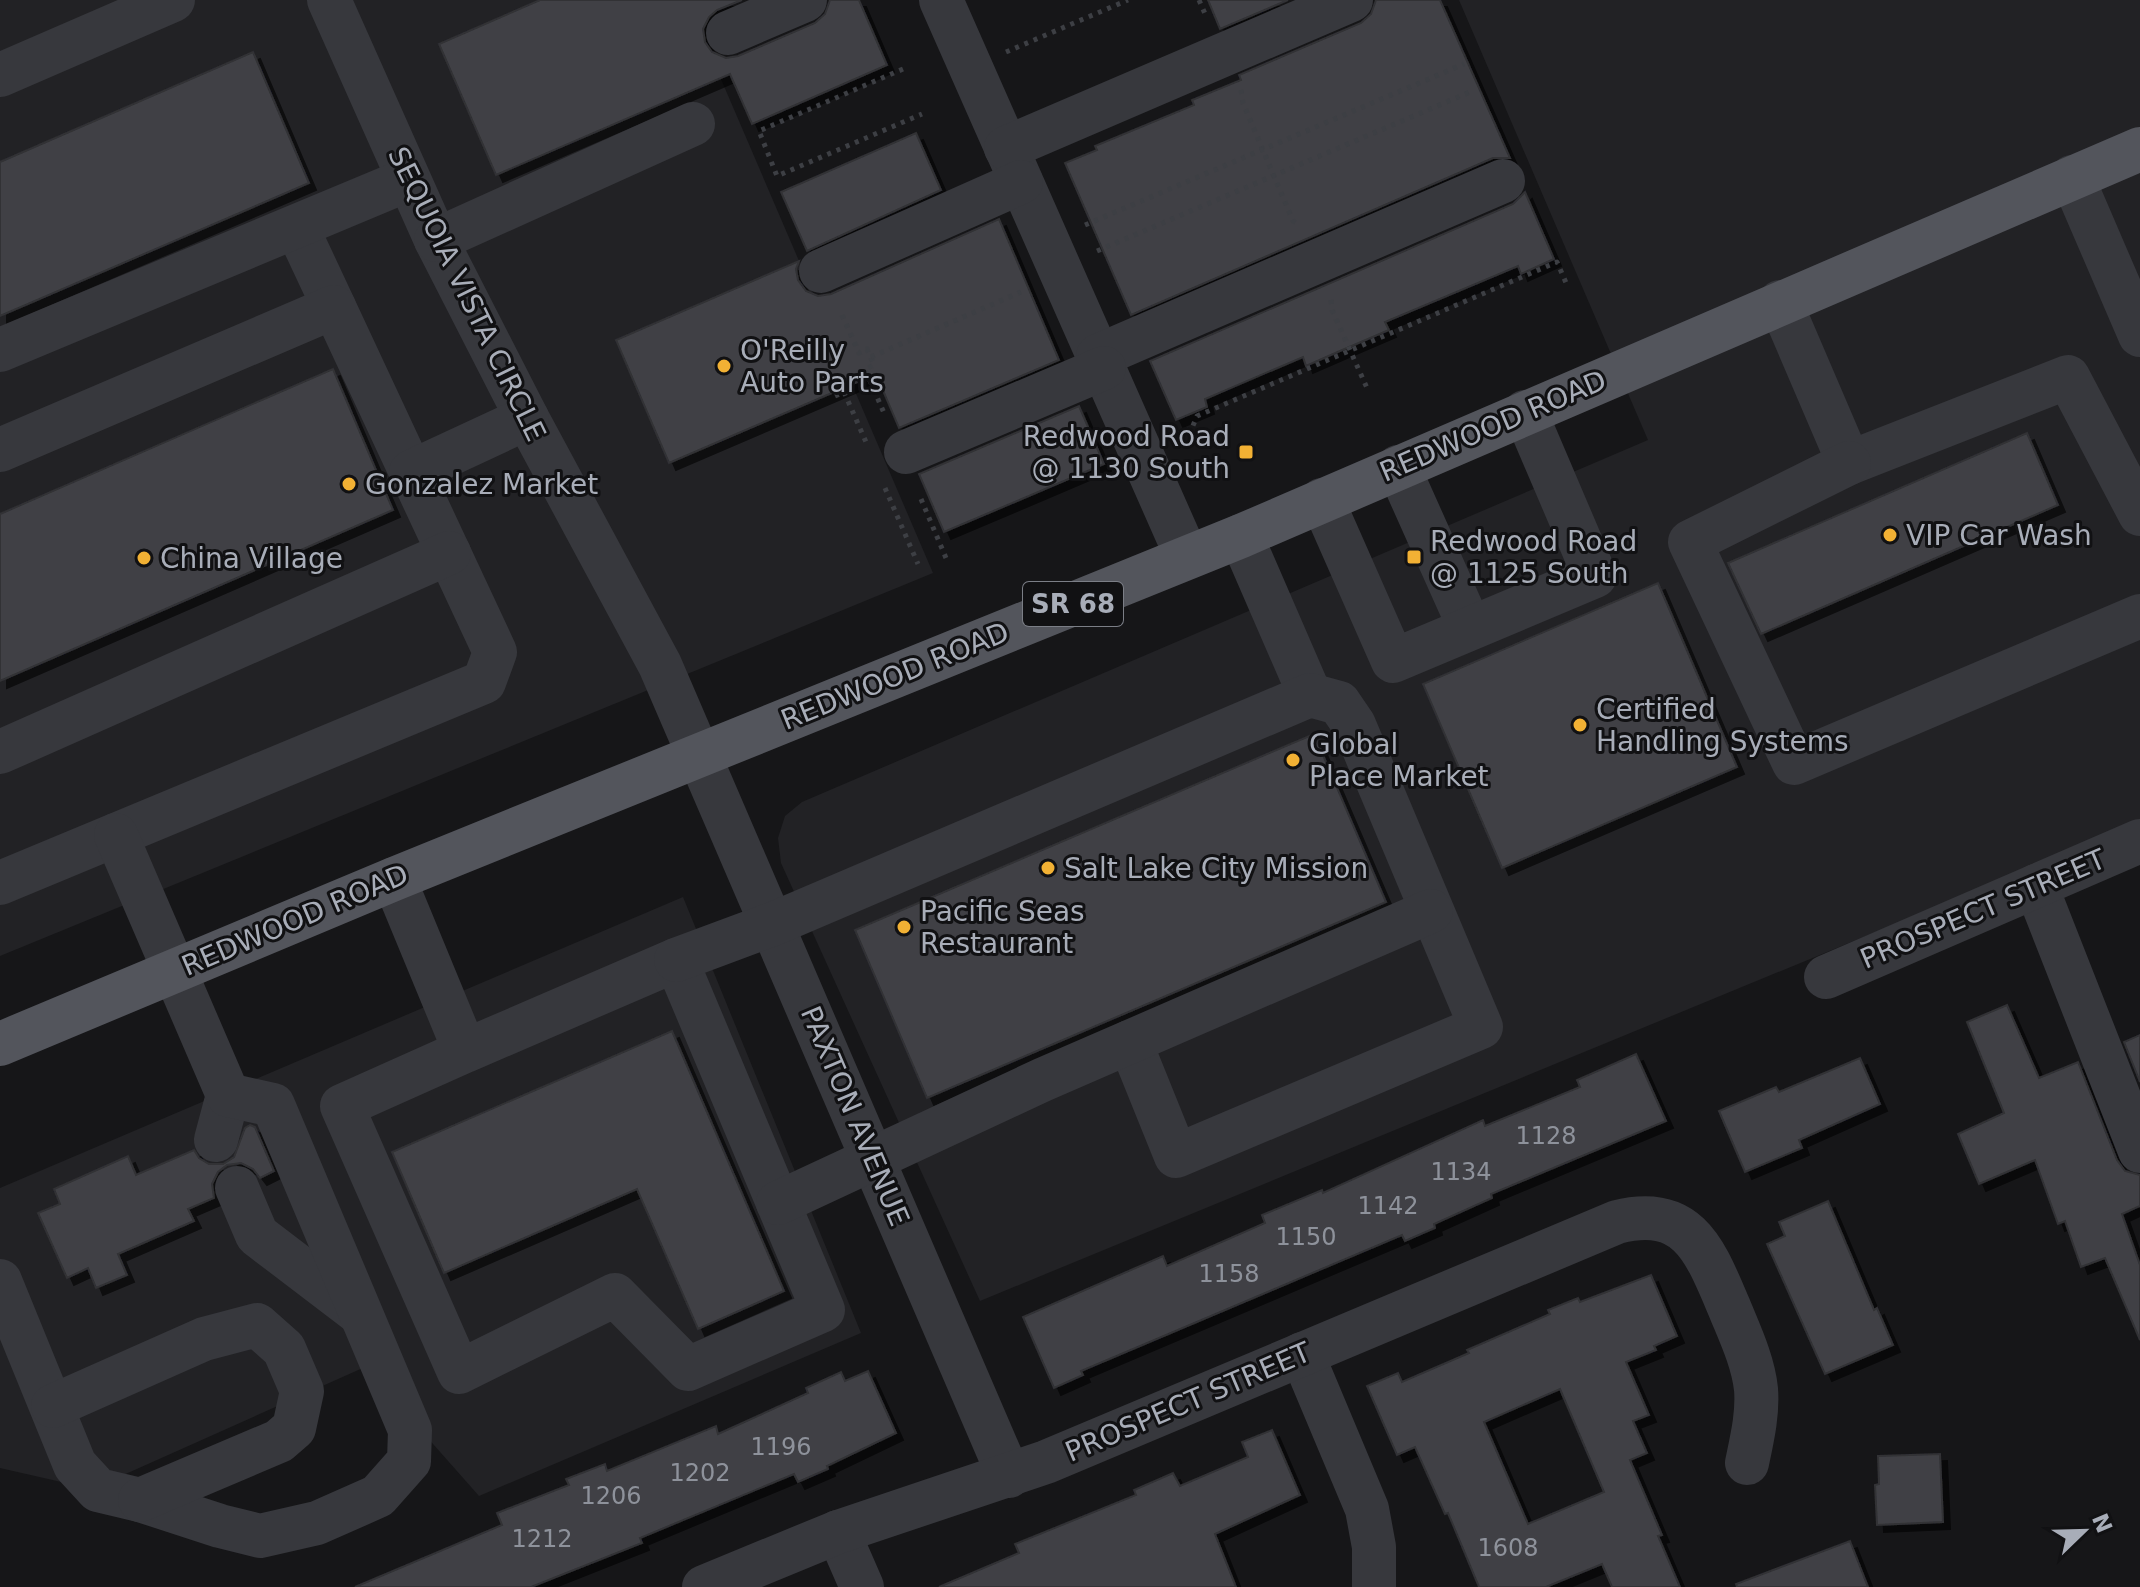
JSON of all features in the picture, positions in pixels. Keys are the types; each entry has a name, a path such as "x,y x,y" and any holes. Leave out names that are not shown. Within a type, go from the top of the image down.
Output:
{"main road":[{"name":"REDWOOD ROAD","path":"0,1044 394,879 1241,536 2140,149"}],"street":[{"path":"0,75 173,0"},
{"name":"SEQUOIA VISTA CIRCLE","path":"329,0 436,240 527,418 655,655 700,755"},
{"path":"728,33 805,0"},
{"path":"941,0 1187,557"},
{"path":"821,271 1226,54 1351,0"},
{"path":"436,240 693,124"},
{"path":"2072,177 2140,335"},
{"path":"0,350 407,180"},
{"path":"906,452 1316,262 1503,181"},
{"path":"0,883 484,682 495,652 297,228"},
{"path":"1780,302 1849,463"},
{"path":"0,450 334,307"},
{"path":"2140,514 2068,377 1849,463 1690,542 1794,763 2140,616"},
{"path":"1322,500 1393,661 1595,576 1525,412"},
{"path":"411,472 527,418"},
{"path":"1398,467 1470,628"},
{"path":"1241,536 1310,695"},
{"path":"0,752 449,553"},
{"path":"676,960 823,1310 688,1369 615,1295 459,1372 342,1106 676,960 773,924 1310,695 1339,703 1354,725 1481,1027 1176,1156 1130,1042"},
{"name":"PAXTON AVENUE","path":"700,755 1009,1476"},
{"path":"116,835 228,1095 216,1140"},
{"name":"PROSPECT STREET","path":"1826,977 2140,841"},
{"path":"394,879 465,1051"},
{"path":"2036,886 2140,1151"},
{"path":"778,1203 1130,1042 1431,911"},
{"path":"0,1281 75,1465 98,1490 260,1536 317,1523 378,1496 409,1461 410,1430 273,1105 228,1095"},
{"path":"237,1188 257,1235 360,1313"},
{"name":"PROSPECT STREET","path":"704,1587 838,1532 1009,1476 1617,1222 1638,1216 1669,1221 1697,1242 1707,1256 1747,1350 1756,1389 1755,1423 1747,1463"},
{"path":"53,1406 204,1339 257,1325 284,1349 302,1391 294,1428 279,1441 140,1500"},
{"path":"1302,1354 1367,1509 1374,1547 1374,1587"},
{"path":"838,1532 862,1587"}],"path":[{"path":"1199,0 1206,16 1213,22 1263,150 1293,221 1300,225 1367,388"},
{"path":"1002,54 1124,1"},
{"path":"1077,228 1464,64"},
{"path":"903,69 759,131 777,176 922,114"},
{"path":"1089,255 1470,92"},
{"path":"1168,438 1192,428 1197,416 1557,262 1567,285"},
{"path":"871,357 1021,292"},
{"path":"842,315 859,353 867,349 871,357 874,365 865,369 884,413"},
{"path":"921,499 946,558"}],"shaded area":[{"path":"0,0 687,0 933,573 0,956"},
{"path":"1459,0 2140,0 2140,823 980,1301 781,863 778,838 785,816 802,802 1648,440"},
{"path":"683,897 861,1333 479,1496 365,1367 92,1489 0,1468 0,1188"}],"building":[{"path":"540,0 742,0 717,10 703,29 705,42 712,52 726,58 738,56 815,23 825,14 830,0 859,0 887,65 752,124 730,74 496,175 439,44"},
{"path":"1208,0 1288,0 1220,29"},
{"path":"1376,0 1440,0 1510,158 1493,158 1131,315 1065,163 1097,150 1095,146 1194,105 1192,100 1241,80 1239,75 1361,23 1371,14"},
{"path":"253,52 309,183 0,316 0,162"},
{"path":"916,133 941,190 807,251 781,192"},
{"path":"1525,192 1554,259 1521,274 1518,266 1385,322 1389,330 1306,366 1303,357 1205,399 1207,407 1176,420 1150,361 1513,204"},
{"path":"999,219 1059,360 899,428 876,374 669,463 616,340 799,261 796,269 798,280 806,291 818,296 831,294"},
{"path":"333,369 393,510 0,681 0,514"},
{"path":"1079,406 1104,464 944,532 919,474"},
{"name":"VIP Car Wash","path":"2027,433 2058,505 1761,634 1728,563"},
{"name":"Certified Handling Systems","path":"1658,583 1737,767 1502,868 1423,684"},
{"path":"1314,734 1386,902 927,1098 855,930"},
{"path":"2007,1005 2039,1078 2078,1062 2117,1160 2125,1171 2140,1175 2140,1206 2122,1214 2140,1265 2140,1340 2105,1258 2081,1267 2065,1221 2058,1224 2035,1160 1979,1184 1958,1134 2004,1113 1967,1022"},
{"path":"672,1031 784,1291 698,1329 637,1189 444,1273 392,1152"},
{"path":"2140,1035 2140,1082 2124,1042"},
{"path":"1636,1054 1666,1121 1491,1194 1492,1198 1434,1224 1435,1228 1405,1241 1402,1235 1081,1371 1083,1375 1054,1388 1023,1317 1163,1256 1167,1266 1265,1223 1262,1215 1322,1190 1323,1193 1483,1120 1485,1126 1580,1087 1577,1080"},
{"path":"1860,1058 1880,1104 1799,1140 1802,1148 1745,1172 1719,1111 1776,1087 1779,1092"},
{"path":"250,1125 255,1127 274,1171 260,1178 253,1169 241,1163 227,1165 218,1172 212,1184 214,1198 188,1209 194,1221 118,1254 127,1275 96,1288 88,1268 67,1278 38,1213 60,1204 54,1189 128,1156 136,1175 194,1150 199,1158 209,1164 223,1164 234,1157 245,1128"},
{"path":"1828,1201 1874,1310 1877,1308 1893,1345 1825,1374 1767,1244 1785,1236 1779,1222"},
{"path":"1651,1275 1677,1336 1654,1346 1656,1350 1626,1362 1649,1415 1633,1421 1647,1453 1630,1460 1680,1587 1612,1587 1602,1564 1546,1587 1479,1587 1448,1513 1445,1514 1415,1447 1397,1455 1367,1386 1398,1373 1402,1382 1550,1314 1548,1310 1578,1298 1580,1302","holes":["1560,1389 1604,1492 1528,1524 1484,1422"]},
{"path":"868,1371 896,1433 798,1482 794,1474 640,1538 642,1543 531,1587 355,1587 502,1525 497,1513 569,1485 566,1479 605,1464 607,1471 716,1426 718,1434 808,1393 806,1388 841,1372 845,1381"},
{"path":"1272,1430 1300,1495 1215,1534 1236,1587 939,1587 1019,1553 1015,1544 1136,1495 1134,1490 1173,1473 1180,1486 1248,1457 1242,1442"},
{"path":"1940,1454 1943,1522 1877,1525 1875,1485 1879,1484 1878,1456"},
{"path":"1850,1541 1868,1587 1737,1587 1736,1584"}],"place":[{"name":"O'Reilly Auto Parts","path":"724,366"},
{"name":"Redwood Road @ 1130 South","path":"1246,452"},
{"name":"Gonzalez Market","path":"349,484"},
{"name":"VIP Car Wash","path":"1890,535"},
{"name":"Redwood Road @ 1125 South","path":"1414,557"},
{"name":"China Village","path":"144,558"},
{"name":"Certified Handling Systems","path":"1580,725"},
{"name":"Global Place Market","path":"1293,760"},
{"name":"Salt Lake City Mission","path":"1048,868"},
{"name":"Pacific Seas Restaurant","path":"904,927"}]}
